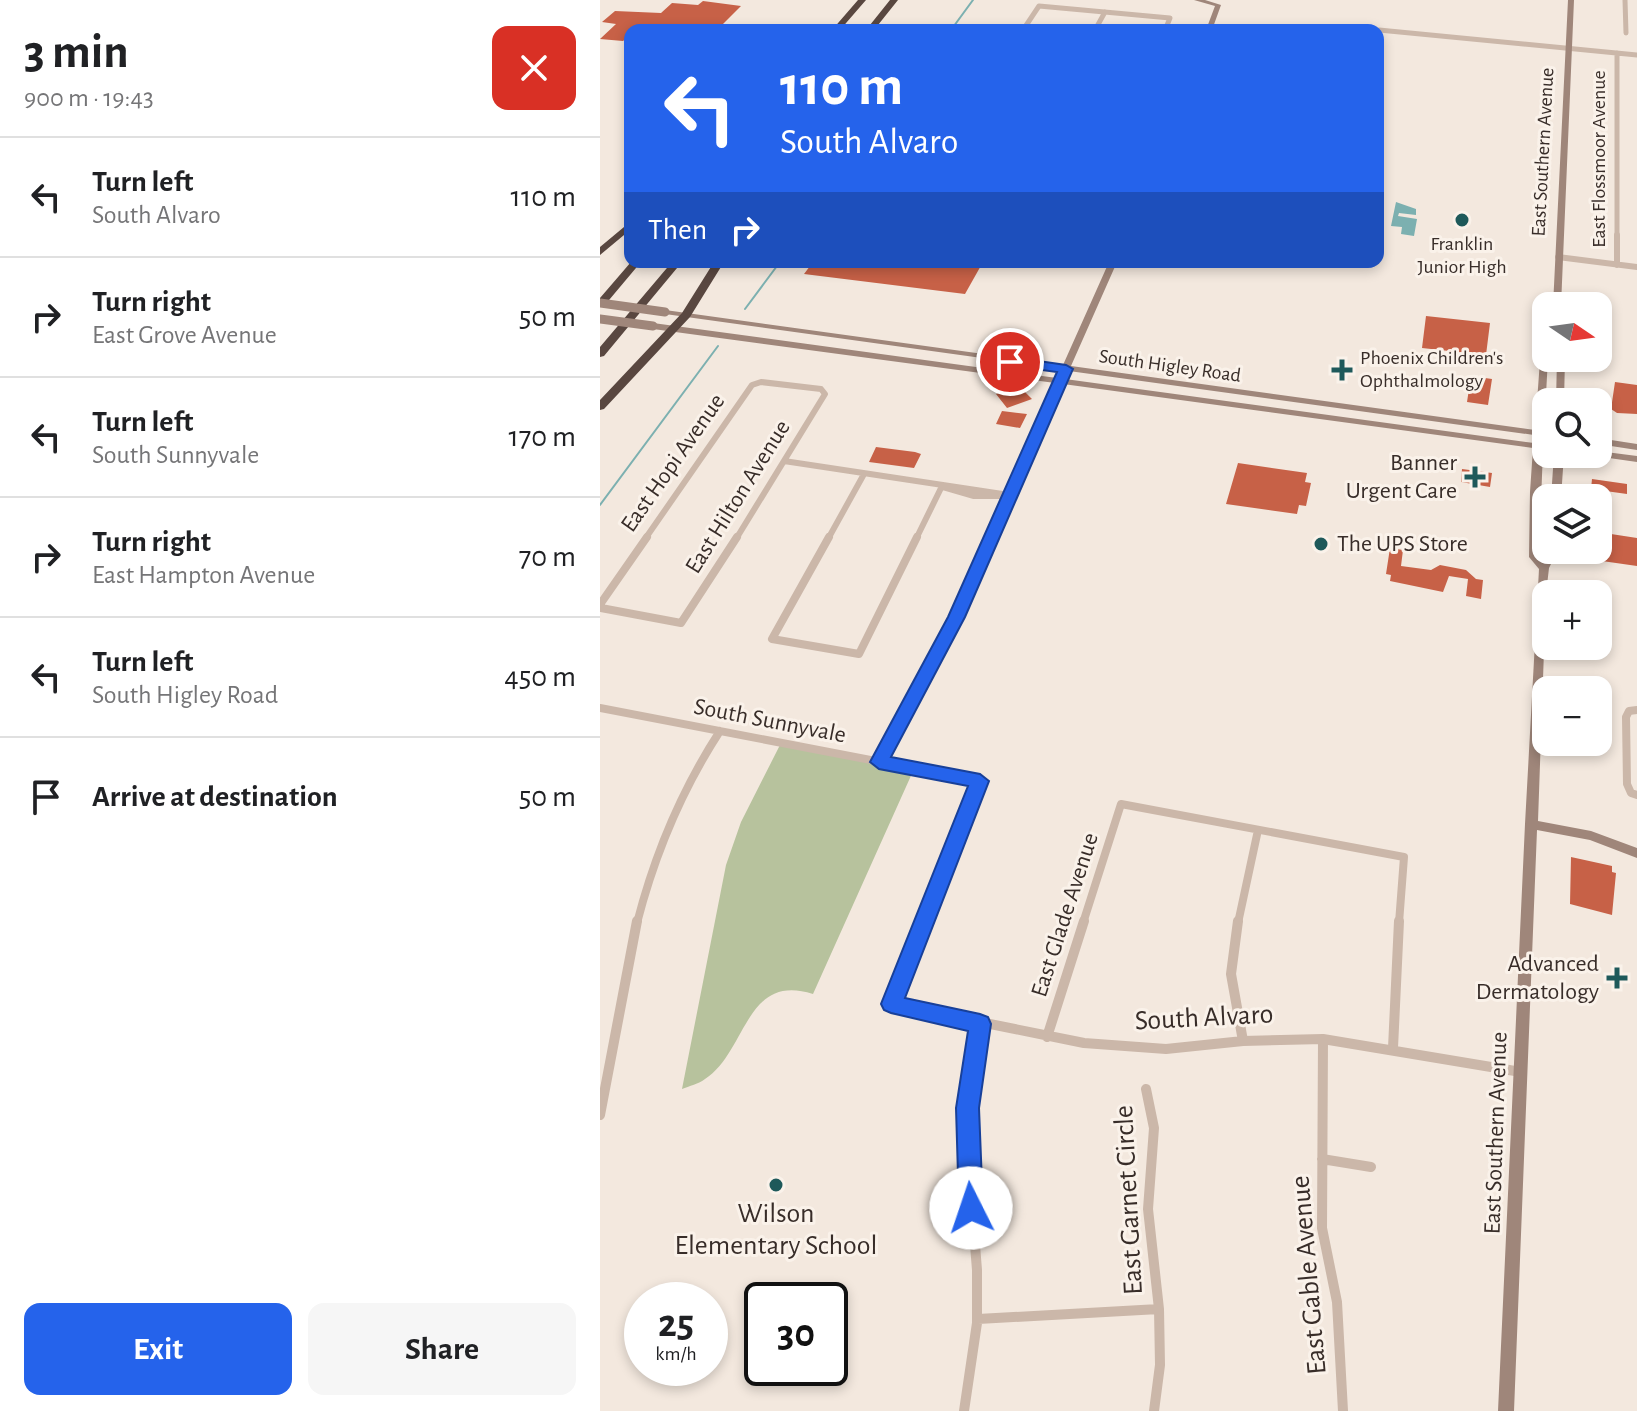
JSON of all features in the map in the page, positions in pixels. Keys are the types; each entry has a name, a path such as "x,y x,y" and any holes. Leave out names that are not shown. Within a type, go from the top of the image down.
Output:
{"highway":[{"path":"841,24 862,0"},
{"path":"875,24 894,0"},
{"path":"600,252 624,230"},
{"path":"600,304 631,268"},
{"path":"600,354 672,268"},
{"path":"600,407 686,315 715,268"}],"main road":[{"path":"1197,0 1216,3 1211,24"},
{"name":"East Southern Avenue","path":"1557,292 1571,0"},
{"path":"879,762 956,617 1110,268"},
{"name":"South Higley Road","path":"600,304 886,344 1239,404 1532,445"},
{"name":"South Higley Road","path":"600,319 1311,403 1532,433"},
{"path":"783,343 806,341 871,349 886,344"},
{"path":"1239,404 1254,401 1302,407 1311,403"},
{"path":"1317,414 1324,410 1376,416 1398,414"},
{"path":"1612,443 1637,447"},
{"path":"1612,456 1637,459"},
{"name":"East Southern Avenue","path":"1540,468 1534,557 1544,568"},
{"name":"East Southern Avenue","path":"1506,1411 1531,824 1546,564"},
{"path":"1531,824 1591,836 1637,853"}],"street":[{"path":"1081,10 1087,0"},
{"path":"1625,0 1626,33"},
{"path":"1027,24 1039,6 1170,18 1168,24"},
{"path":"1098,24 1105,12"},
{"path":"1384,30 1637,55"},
{"name":"East Flossmoor Avenue","path":"1617,53 1617,265"},
{"path":"1558,257 1637,267"},
{"name":"East Hilton Avenue","path":"601,608 681,623 691,612 825,391 755,383"},
{"name":"East Hopi Avenue","path":"601,608 610,590 755,383"},
{"path":"784,461 942,486 951,492 978,492 993,498 1009,495"},
{"path":"864,474 772,639 859,654 942,486"},
{"name":"South Sunnyvale","path":"600,708 980,781 891,1004"},
{"path":"1633,710 1626,717 1627,784 1634,794"},
{"path":"600,1115 638,922 652,870 673,813 720,731"},
{"name":"East Glade Avenue","path":"1047,1037 1121,804 1258,830"},
{"path":"1243,1041 1231,974 1235,937 1258,830 1404,857 1398,914 1399,984 1393,1048"},
{"name":"South Alvaro","path":"891,1004 1084,1043 1166,1049 1243,1041 1323,1039 1393,1048 1521,1072"},
{"path":"964,1411 974,1370 978,1319 977,1267 968,1179 967,1108 980,1024"},
{"name":"East Gable Avenue","path":"1323,1039 1322,1228 1337,1302 1343,1411"},
{"name":"East Garnet Circle","path":"1146,1089 1154,1128 1148,1209 1159,1309 1160,1365 1154,1411"},
{"path":"1322,1159 1371,1167"},
{"path":"978,1319 1159,1309"}],"green space":[{"path":"781,743 914,769 813,994 791,990 773,994 749,1018 719,1067 703,1081 682,1089 726,865 741,822"}],"water":[{"path":"1396,202 1416,209 1416,215 1399,213 1398,216 1417,219 1414,236 1401,234 1402,227 1391,226"}],"building":[{"path":"703,1 741,6 723,24 624,24 623,41 600,39 616,24 602,22 615,11 661,13 672,3 698,5"},
{"path":"808,268 980,268 965,294 804,274"},
{"path":"1426,316 1490,323 1486,355 1422,348"},
{"path":"1471,376 1492,379 1488,405 1467,402"},
{"path":"1615,382 1637,385 1637,414 1617,413 1612,410"},
{"path":"1019,386 1032,399 1007,408 996,394"},
{"path":"1002,411 1027,414 1020,428 996,424"},
{"path":"876,447 921,454 914,468 869,462"},
{"path":"1238,463 1307,473 1305,482 1311,483 1306,506 1299,505 1297,514 1226,504"},
{"name":"Banner Urgent Care","path":"1462,469 1492,473 1490,487 1461,482"},
{"path":"1592,479 1627,484 1627,494 1612,492 1612,484 1592,484"},
{"path":"1612,534 1637,538 1637,566 1612,562"},
{"path":"1390,548 1403,550 1401,566 1431,570 1440,565 1466,570 1476,579 1483,580 1481,599 1466,596 1468,579 1449,576 1443,592 1390,581 1391,575 1386,574"},
{"path":"1571,857 1612,866 1612,872 1616,873 1612,915 1570,904"}],"waterway":[{"path":"955,24 973,0"},
{"path":"745,309 776,268"},
{"path":"600,505 718,346"}],"place":[{"name":"Franklin Junior High","path":"1462,220"},
{"name":"Phoenix Children's Ophthalmology","path":"1342,370"},
{"name":"Banner Urgent Care","path":"1475,477"},
{"name":"The UPS Store","path":"1321,544"},
{"name":"Advanced Dermatology","path":"1617,978"},
{"name":"Wilson Elementary School","path":"776,1185"}],"route":[{"path":"971,1208 967,1108 980,1024 891,1004 980,781 879,762 956,617 1066,369 1010,362"}]}
